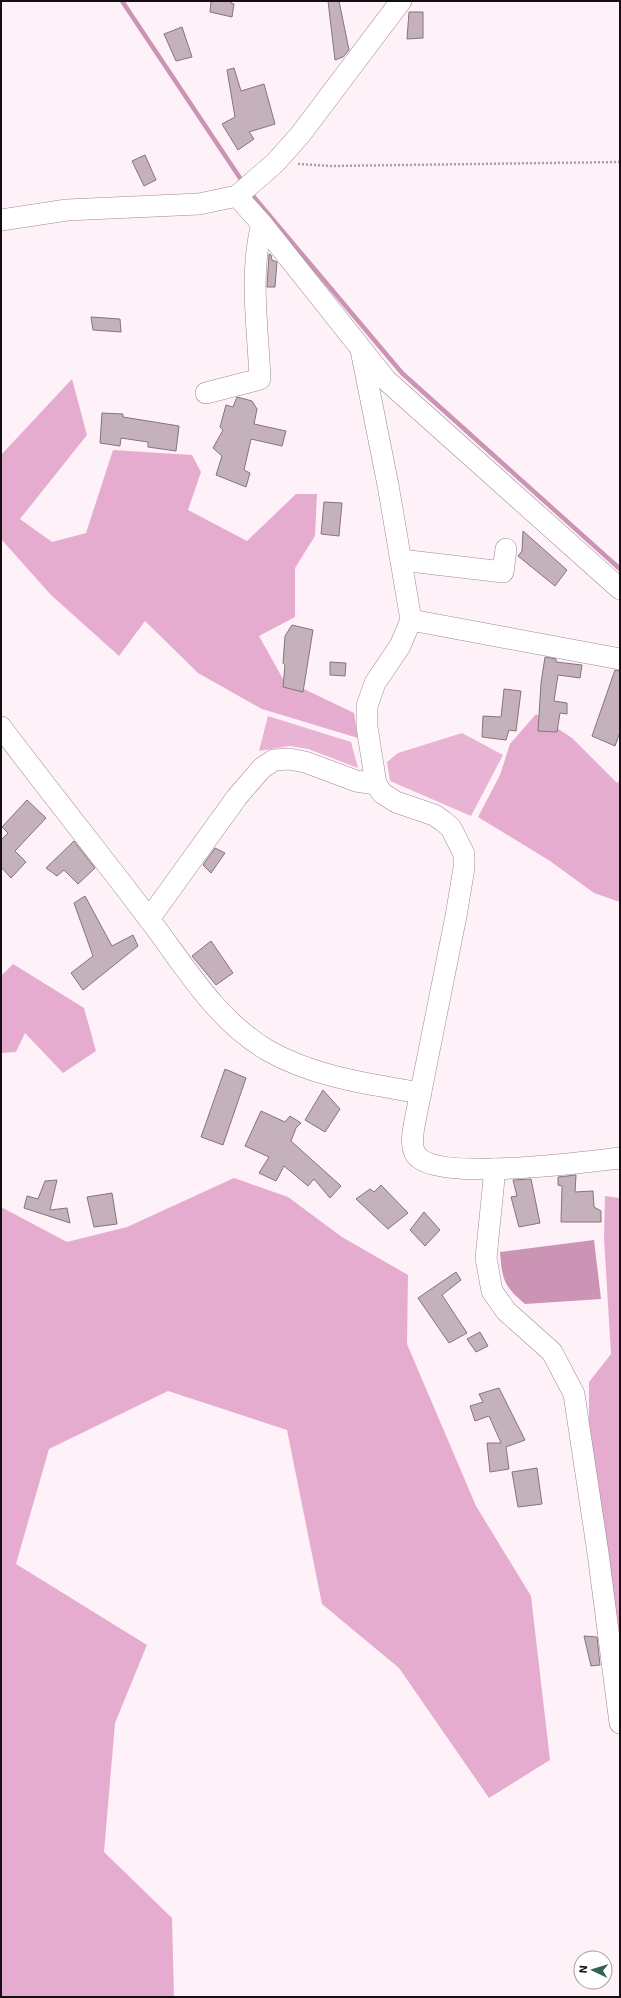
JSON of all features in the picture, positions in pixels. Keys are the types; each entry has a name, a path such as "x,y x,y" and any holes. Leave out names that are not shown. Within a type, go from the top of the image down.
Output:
{"street":[{"path":"1,220 67,210 199,204 237,196 275,163 300,135 401,1"},
{"path":"237,196 262,224 386,380 620,589"},
{"path":"206,393 260,379 255,273 257,246 262,224"},
{"path":"361,350 388,485 411,620 400,646 375,683 367,706 367,727 376,784 382,793 396,802 415,810 434,815 443,821 451,828 464,854 464,868 456,916 420,1093 413,1132 413,1145 416,1154 423,1160 440,1165 495,1169 620,1158"},
{"path":"401,560 503,572 506,549"},
{"path":"411,620 620,659"},
{"path":"1,727 149,919 213,1005 239,1031 267,1050 296,1064 331,1077 420,1093"},
{"path":"149,919 237,797 262,768 274,760 289,759 305,762 356,781 376,784"},
{"path":"495,1169 486,1258 492,1291 506,1310 552,1352 574,1394 598,1553 620,1723"}],"path":[{"path":"275,163 332,166 620,162"}],"shaded area":[{"path":"72,379 87,435 20,519 52,542 86,533 113,450 192,455 201,472 188,510 247,541 296,494 317,494 315,536 295,568 295,617 259,636 283,679 354,713 358,738 262,709 198,673 145,621 119,656 51,595 1,539 1,455"},
{"path":"536,714 572,738 617,783 620,781 620,902 594,893 550,861 478,817 500,775 510,744"},
{"path":"268,716 351,742 358,768 308,749 290,746 259,751"},
{"path":"462,733 503,755 471,816 390,781 387,762 398,753"},
{"path":"13,964 84,1008 96,1051 63,1073 25,1033 16,1052 1,1053 1,976"},
{"path":"234,1178 288,1197 342,1237 408,1275 407,1344 476,1506 531,1596 550,1760 489,1798 399,1668 322,1604 287,1430 168,1391 49,1449 16,1564 147,1645 115,1723 104,1852 172,1918 174,1997 1,1997 1,1207 67,1242 127,1227"},
{"path":"605,1196 620,1198 620,1700 589,1431 589,1382 611,1354 604,1238"},
{"path":"594,1240 601,1299 525,1304 505,1282 500,1252"}],"building":[{"path":"211,1 232,1 231,3 234,4 232,17 210,12"},
{"path":"328,1 339,1 349,50 343,57 335,60"},
{"path":"409,12 423,12 423,38 407,39"},
{"path":"182,27 192,57 176,61 164,34"},
{"path":"234,68 241,91 264,84 275,124 249,132 254,139 238,150 222,124 235,117 227,70"},
{"path":"145,155 156,180 144,186 132,161"},
{"path":"269,254 271,255 272,260 277,262 275,287 267,287"},
{"path":"91,317 120,319 121,332 93,330"},
{"path":"237,397 252,401 257,409 254,424 286,431 282,446 251,439 244,470 250,473 246,487 216,475 222,456 213,448 223,430 220,427 226,405 233,407"},
{"path":"102,413 123,414 123,417 179,426 176,451 148,447 148,442 121,438 120,446 100,443"},
{"path":"324,502 342,503 339,536 321,534"},
{"path":"523,531 567,570 555,586 518,556 522,551"},
{"path":"292,625 313,630 303,692 283,687 285,636"},
{"path":"545,657 556,659 556,662 582,665 580,678 558,675 554,701 567,703 567,714 560,713 557,732 538,731 541,683"},
{"path":"330,662 346,663 345,676 330,675"},
{"path":"615,670 620,671 620,732 615,746 592,736"},
{"path":"504,689 521,691 516,731 509,730 506,740 482,737 483,716 501,717"},
{"path":"27,800 46,818 15,851 26,862 11,878 1,867 1,840 8,833 2,827"},
{"path":"74,841 95,868 78,884 64,870 57,876 46,868"},
{"path":"215,848 225,853 211,873 203,865"},
{"path":"85,896 112,946 133,935 138,946 83,990 71,973 93,956 74,903"},
{"path":"211,941 233,973 216,985 192,956"},
{"path":"225,1069 246,1078 223,1145 201,1137"},
{"path":"323,1090 340,1109 325,1132 305,1120"},
{"path":"261,1111 285,1122 290,1116 301,1123 296,1128 291,1141 341,1186 330,1198 314,1179 308,1186 284,1166 276,1181 259,1173 269,1157 245,1146"},
{"path":"576,1175 575,1192 593,1191 594,1207 601,1211 601,1222 561,1222 562,1186 558,1185 558,1177"},
{"path":"531,1179 540,1223 519,1227 511,1197 517,1196 513,1180"},
{"path":"57,1180 50,1210 67,1208 70,1223 24,1208 27,1196 38,1199 45,1181"},
{"path":"381,1185 408,1213 388,1229 356,1199 370,1189 374,1192"},
{"path":"112,1193 117,1224 94,1227 87,1197"},
{"path":"424,1212 440,1230 425,1246 410,1230"},
{"path":"456,1272 461,1280 442,1295 467,1333 449,1343 418,1298"},
{"path":"480,1332 488,1346 476,1352 467,1339"},
{"path":"499,1388 525,1440 506,1447 509,1469 490,1472 487,1443 501,1443 489,1416 475,1421 470,1406 483,1402 479,1394"},
{"path":"537,1468 542,1504 518,1507 512,1472"},
{"path":"584,1636 597,1637 600,1665 591,1666"}],"waterway":[{"path":"122,1 242,181"},
{"path":"253,196 402,373 620,569"}]}
